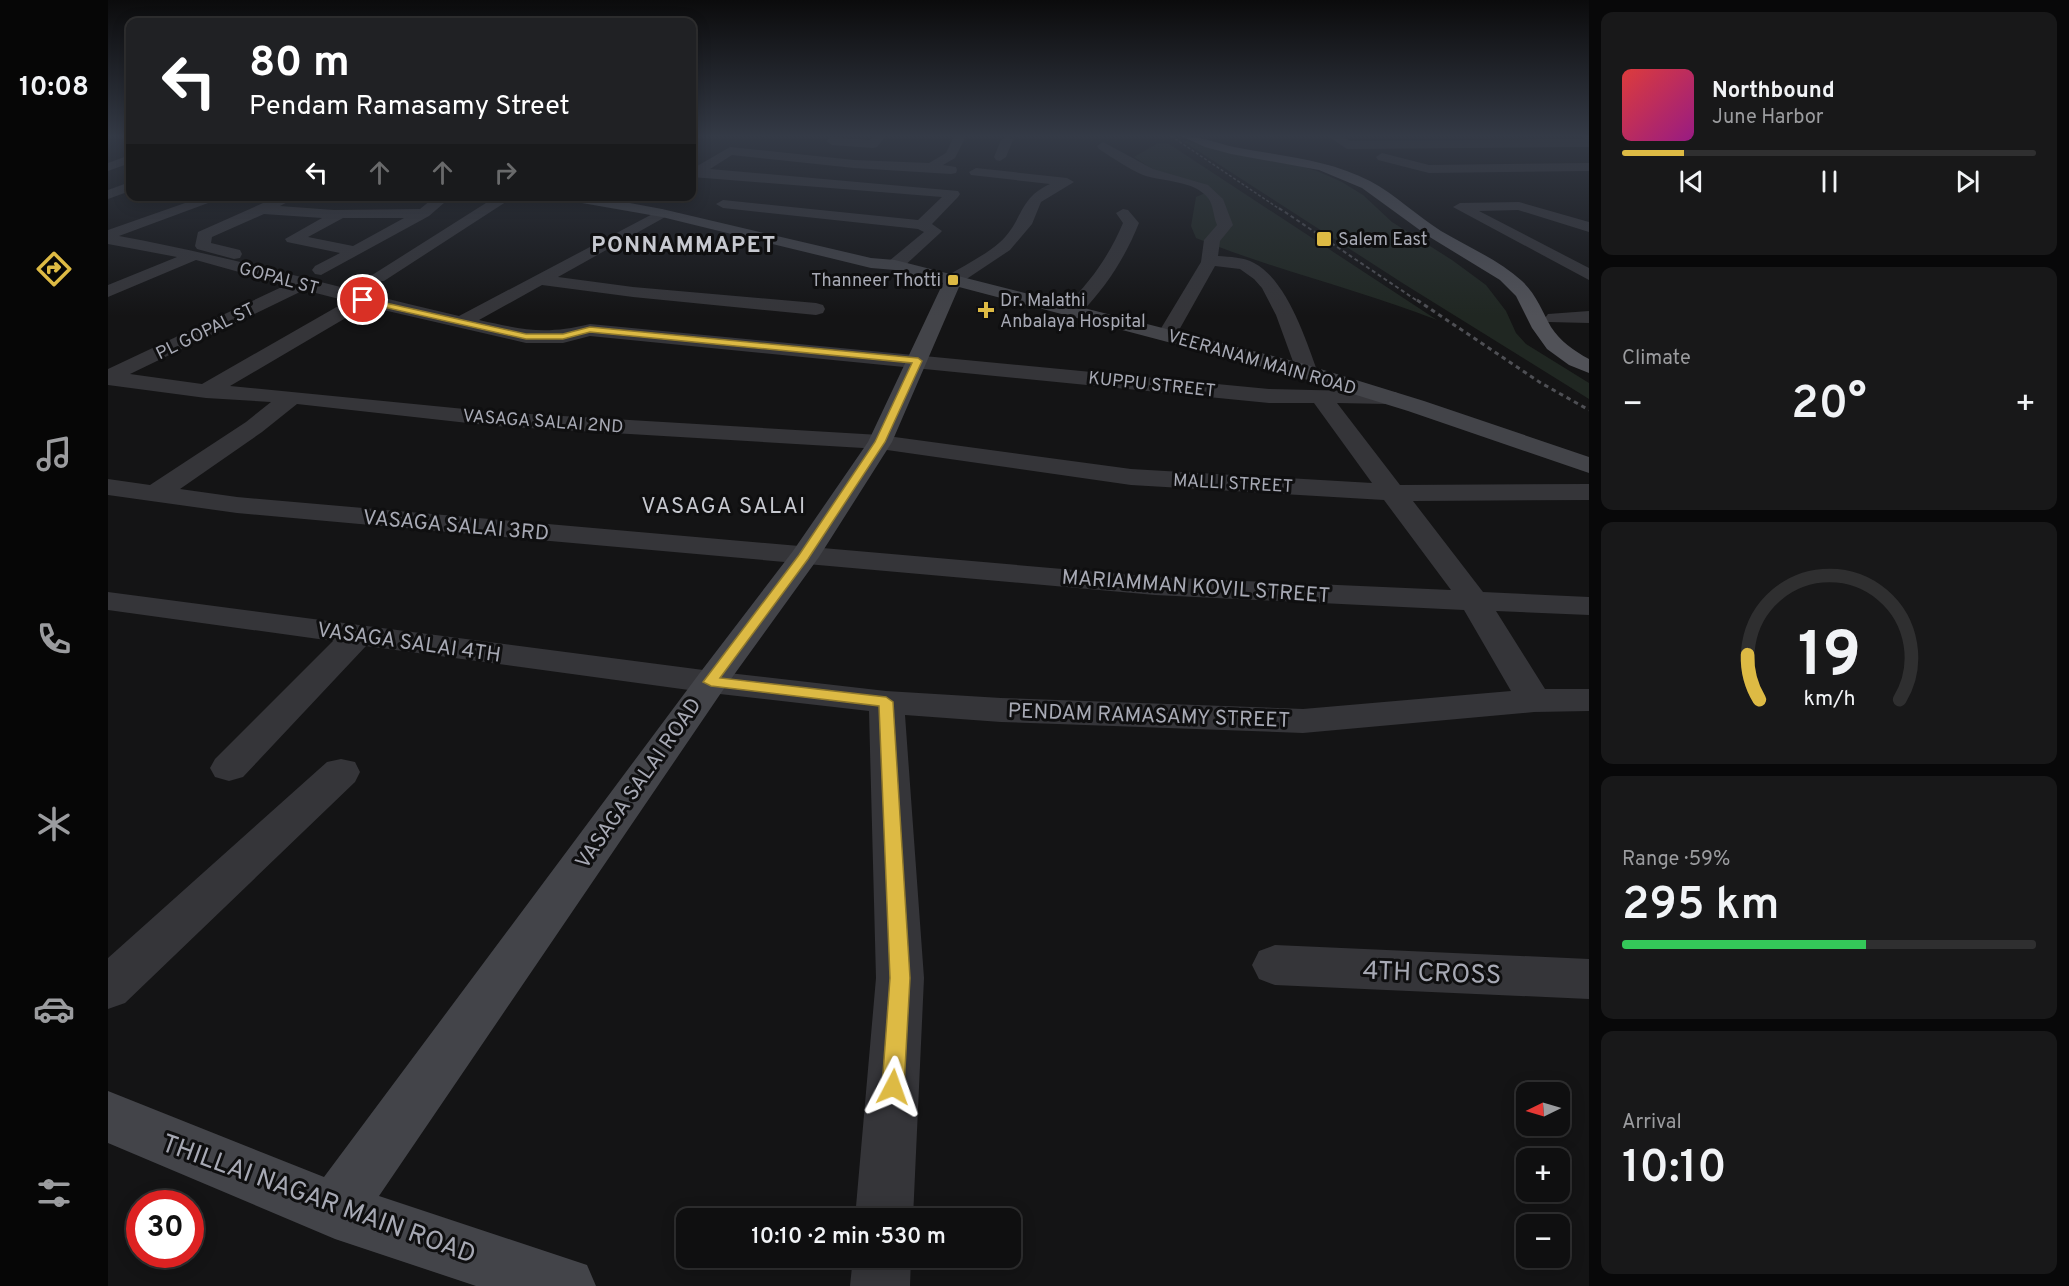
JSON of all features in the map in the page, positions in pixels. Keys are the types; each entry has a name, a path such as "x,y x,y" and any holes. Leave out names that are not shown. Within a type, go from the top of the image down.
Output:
{"main road":[{"path":"1382,196 1434,233 1506,277 1525,294 1546,334 1566,354 1589,367"},
{"path":"1397,196 1438,226 1519,273 1540,291"},
{"name":"VEERANAM MAIN ROAD","path":"597,201 662,213 871,263 895,265 1167,335 1307,373 1589,465"},
{"name":"VASAGA SALAI ROAD","path":"335,1210 711,682 804,557 880,442 953,280"},
{"path":"1553,311 1566,339 1589,358"},
{"name":"THILLAI NAGAR MAIN ROAD","path":"108,1117 335,1210 566,1286"}],"street":[{"path":"922,225 951,196"},
{"path":"953,280 1004,247 1024,224 1030,207 1039,196"},
{"path":"1167,335 1190,298 1209,260 1212,240 1225,225 1220,217 1216,200 1212,196"},
{"path":"1536,196 1559,202"},
{"path":"108,235 206,201"},
{"path":"282,201 204,235 203,246 298,277"},
{"path":"321,270 424,213 439,201"},
{"path":"378,277 500,201"},
{"path":"723,204 922,225 934,231 895,265"},
{"path":"1589,227 1519,206 1460,207 1589,275"},
{"path":"263,210 340,214 424,213"},
{"path":"462,322 662,213"},
{"path":"1073,310 1100,283 1120,252 1131,223 1123,213"},
{"path":"340,214 294,238 356,251"},
{"name":"GOPAL ST","path":"108,239 298,277 363,300 526,337 563,337 590,330"},
{"path":"108,292 195,255"},
{"path":"1209,260 1249,266 1268,286 1292,326 1307,373"},
{"name":"PL GOPAL ST","path":"108,378 298,277"},
{"path":"542,280 633,292 816,309"},
{"path":"206,391 363,300"},
{"path":"1553,311 1589,317"},
{"name":"KUPPU STREET","path":"590,330 1269,396 1388,398"},
{"name":"VASAGA SALAI 2ND","path":"108,378 206,391 292,397 495,419 880,442"},
{"path":"1320,396 1475,602 1534,700"},
{"path":"156,493 254,427 292,397"},
{"name":"MALLI STREET","path":"880,442 1131,477 1393,492 1589,492"},
{"name":"VASAGA SALAI 3RD","path":"108,487 237,505 804,557"},
{"name":"MARIAMMAN KOVIL STREET","path":"804,557 1155,586 1589,606"},
{"name":"VASAGA SALAI 4TH","path":"108,601 711,682"},
{"path":"229,768 357,636"},
{"name":"PENDAM RAMASAMY STREET","path":"711,682 886,702 1000,710 1303,721 1534,700 1589,700"},
{"path":"885,1208 900,978 886,702"},
{"path":"108,988 340,772"},
{"name":"4TH CROSS","path":"1275,965 1589,979"},
{"path":"880,1286 881,1268"}],"shaded area":[{"path":"1248,196 1437,320 1255,260 1196,238 1191,226 1196,197"},
{"path":"1268,196 1364,196 1392,222 1452,260 1486,285 1506,311 1516,333 1526,344 1589,383 1589,399"}],"railway":[{"path":"1260,196 1281,210"},
{"path":"1279,208 1419,302"},
{"path":"1417,300 1541,383 1589,410"}],"place":[{"name":"Salem East","path":"1324,239"},
{"name":"Thanneer Thotti","path":"953,280"},
{"name":"Dr. Malathi Anbalaya Hospital","path":"986,310"}],"district":[{"name":"PONNAMMAPET","path":"684,244"},
{"name":"VASAGA SALAI","path":"724,505"}],"route":[{"path":"363,300 526,337 563,337 590,330 918,361 880,442 804,557 711,682 886,702 900,978 893,1087"}]}
